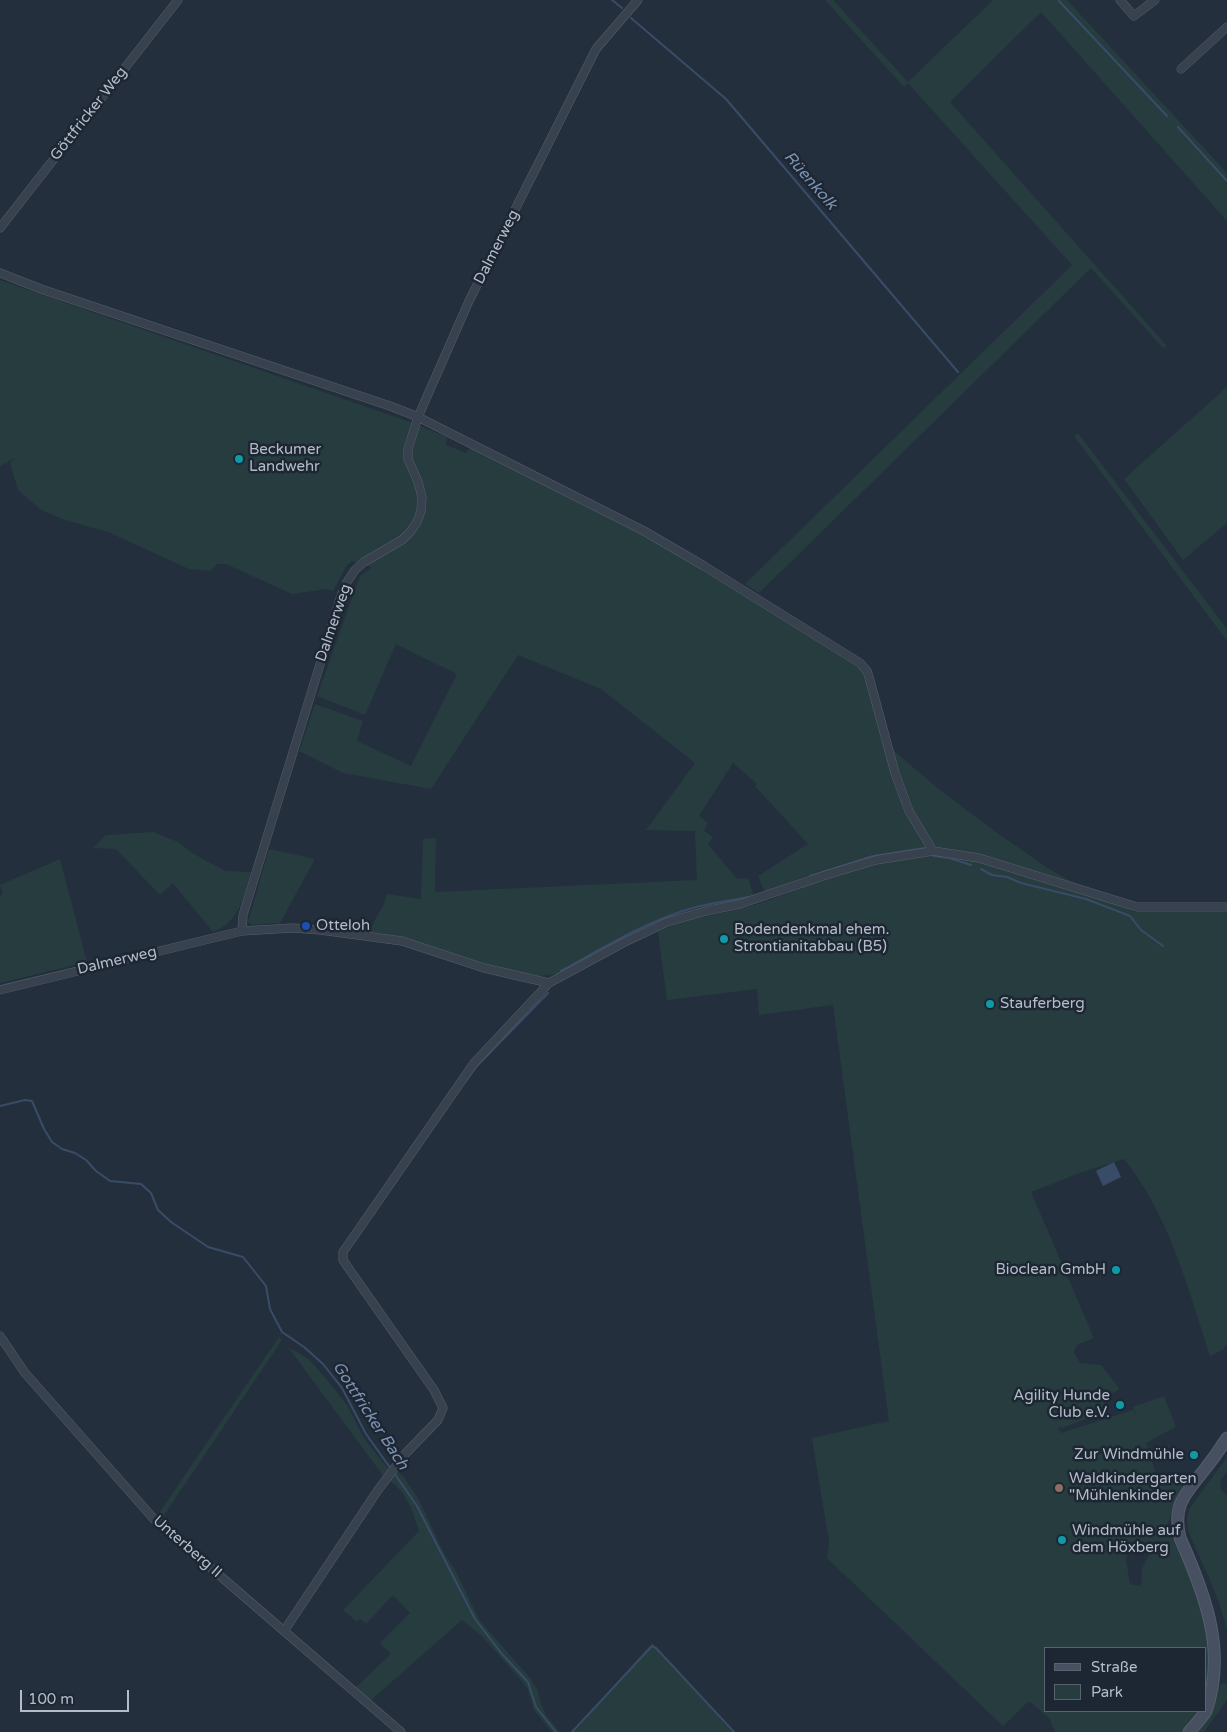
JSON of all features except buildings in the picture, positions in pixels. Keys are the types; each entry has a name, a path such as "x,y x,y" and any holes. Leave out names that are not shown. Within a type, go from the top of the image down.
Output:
{"street":[{"name":"Göttfricker Weg","path":"0,228 178,0"},
{"name":"Dalmerweg","path":"0,990 242,932 244,915 341,596 347,582 356,570 364,562 402,540 410,532 421,511 421,490 408,458 408,449 418,417 469,301 596,49 638,0"},
{"path":"1120,0 1134,16 1155,0"},
{"path":"1181,69 1227,27"},
{"path":"0,273 50,292 418,417 644,531 704,566 860,663 867,671 894,773 909,810 933,851"},
{"path":"284,1631 378,1490 406,1453 438,1420 443,1408 434,1390 343,1260 343,1252 474,1063 549,984 624,943 668,922 740,904 876,860 933,851 978,858 1137,907 1227,907"},
{"path":"242,932 270,929 305,929 402,941 484,968 549,984"},
{"name":"Unterberg II","path":"0,1336 25,1373 111,1472 154,1518 401,1732"},
{"path":"1207,1709 1220,1676 1221,1653 1216,1619 1180,1538 1177,1518 1179,1508 1187,1491 1227,1438"},
{"path":"1189,1732 1206,1712"}],"green space":[{"path":"825,0 833,0 908,82 993,0 1067,0 1227,173 1227,221 1041,12 950,102 1167,346 1163,348 1091,268 759,593 745,584 1072,265 908,83 904,87"},
{"path":"0,280 413,423 447,437 446,445 466,453 470,447 643,533 858,665 867,679 881,740 940,790 1046,867 1098,897 1135,912 1227,912 1227,1343 1223,1350 1210,1356 1176,1253 1153,1204 1140,1181 1124,1159 1085,1171 1031,1192 1094,1338 1077,1345 1074,1352 1080,1363 1101,1365 1120,1389 1107,1396 1103,1405 1105,1412 1062,1428 1058,1427 1061,1433 1133,1410 1136,1418 1133,1407 1164,1396 1176,1427 1146,1443 1156,1474 1166,1481 1188,1479 1177,1496 1167,1527 1211,1619 1217,1657 1207,1699 1207,1647 1044,1647 1044,1712 1201,1712 1185,1732 1055,1732 1049,1718 1029,1701 1003,1726 827,1558 829,1542 812,1438 889,1421 833,1005 759,1015 757,989 667,1000 658,932 679,923 736,910 775,898 820,880 820,871 765,892 758,876 808,844 755,786 757,784 733,763 699,816 708,823 704,831 713,837 708,844 737,879 748,878 754,897 687,912 627,939 568,970 547,976 524,975 367,934 385,902 387,894 421,899 423,839 436,838 435,892 697,880 695,831 646,830 695,763 601,689 518,655 431,789 343,773 299,751 315,704 363,721 357,741 411,766 457,674 396,644 365,715 317,696 360,576 372,567 352,561 347,565 333,591 327,589 292,594 226,564 217,564 210,571 189,569 108,532 65,520 41,510 18,490 10,463 15,458 0,466","holes":["1148,1544 1150,1552 1142,1569 1140,1586 1130,1584 1126,1560 1127,1554"]},
{"path":"1227,387 1227,523 1183,560 1124,479"},
{"path":"1078,433 1227,629 1227,641 1074,436"},
{"path":"153,832 178,842 194,854 225,871 251,872 239,908 222,928 213,932 173,883 160,895 116,849 93,848 106,835"},
{"path":"269,849 315,859 280,923 251,925 248,922"},
{"path":"60,859 87,962 0,983 0,896 3,894 0,885"},
{"path":"279,1337 282,1340 162,1518 157,1516"},
{"path":"288,1347 309,1359 347,1405 364,1438 389,1470 384,1477"},
{"path":"1227,1457 1227,1471 1221,1480 1220,1488 1227,1496 1227,1630 1215,1592 1188,1531 1187,1520 1189,1509"},
{"path":"396,1470 403,1476 419,1500 444,1553 455,1570 480,1621 531,1679 538,1691 546,1715 560,1732 552,1732 534,1710 527,1688 519,1678 483,1637 462,1620 370,1701 355,1688 391,1654 380,1643 410,1613 393,1595 366,1624 360,1619 357,1622 343,1610 419,1531 412,1510 405,1497 390,1481"},
{"path":"652,1643 732,1732 571,1732 577,1726"},
{"path":"1221,1684 1227,1684 1227,1699 1224,1704 1204,1732 1194,1732 1207,1716"}],"water":[{"path":"1114,1162 1121,1177 1103,1186 1096,1171"}],"waterway":[{"name":"Rüenkolk","path":"612,0 622,8"},
{"path":"1059,1 1167,116"},
{"name":"Rüenkolk","path":"631,18 726,99 958,372"},
{"path":"1178,127 1227,181"},
{"path":"810,876 873,856 924,848"},
{"path":"933,856 949,858 971,865"},
{"path":"981,869 992,875 1007,877 1021,883 1086,899 1130,916 1141,930 1163,946"},
{"path":"561,971 624,937 673,914 704,905 749,897"},
{"path":"466,1081 476,1067 548,993"},
{"name":"Gottfricker Bach","path":"0,1106 25,1100 32,1101 52,1142 62,1149 75,1153 86,1160 96,1171 110,1181 141,1184 151,1193 158,1210 171,1222 208,1247 243,1257 266,1286 270,1309 282,1332 304,1347 323,1364 342,1388 366,1434 391,1469"},
{"name":"Gottfricker Bach","path":"394,1473 417,1506 475,1619 502,1654 528,1682 536,1707 556,1732"},
{"path":"572,1732 652,1646 656,1648 734,1732"}],"place":[{"name":"Beckumer Landwehr","path":"239,459"},
{"name":"Otteloh","path":"306,926"},
{"name":"Bodendenkmal ehem. Strontianitabbau (B5)","path":"724,939"},
{"name":"Stauferberg","path":"990,1004"},
{"name":"Bioclean GmbH","path":"1116,1270"},
{"name":"Agility Hunde Club e.V.","path":"1120,1405"},
{"name":"Zur Windmühle","path":"1194,1455"},
{"name":"Waldkindergarten \"Mühlenkinder","path":"1059,1488"},
{"name":"Windmühle auf dem Höxberg","path":"1062,1540"}]}
